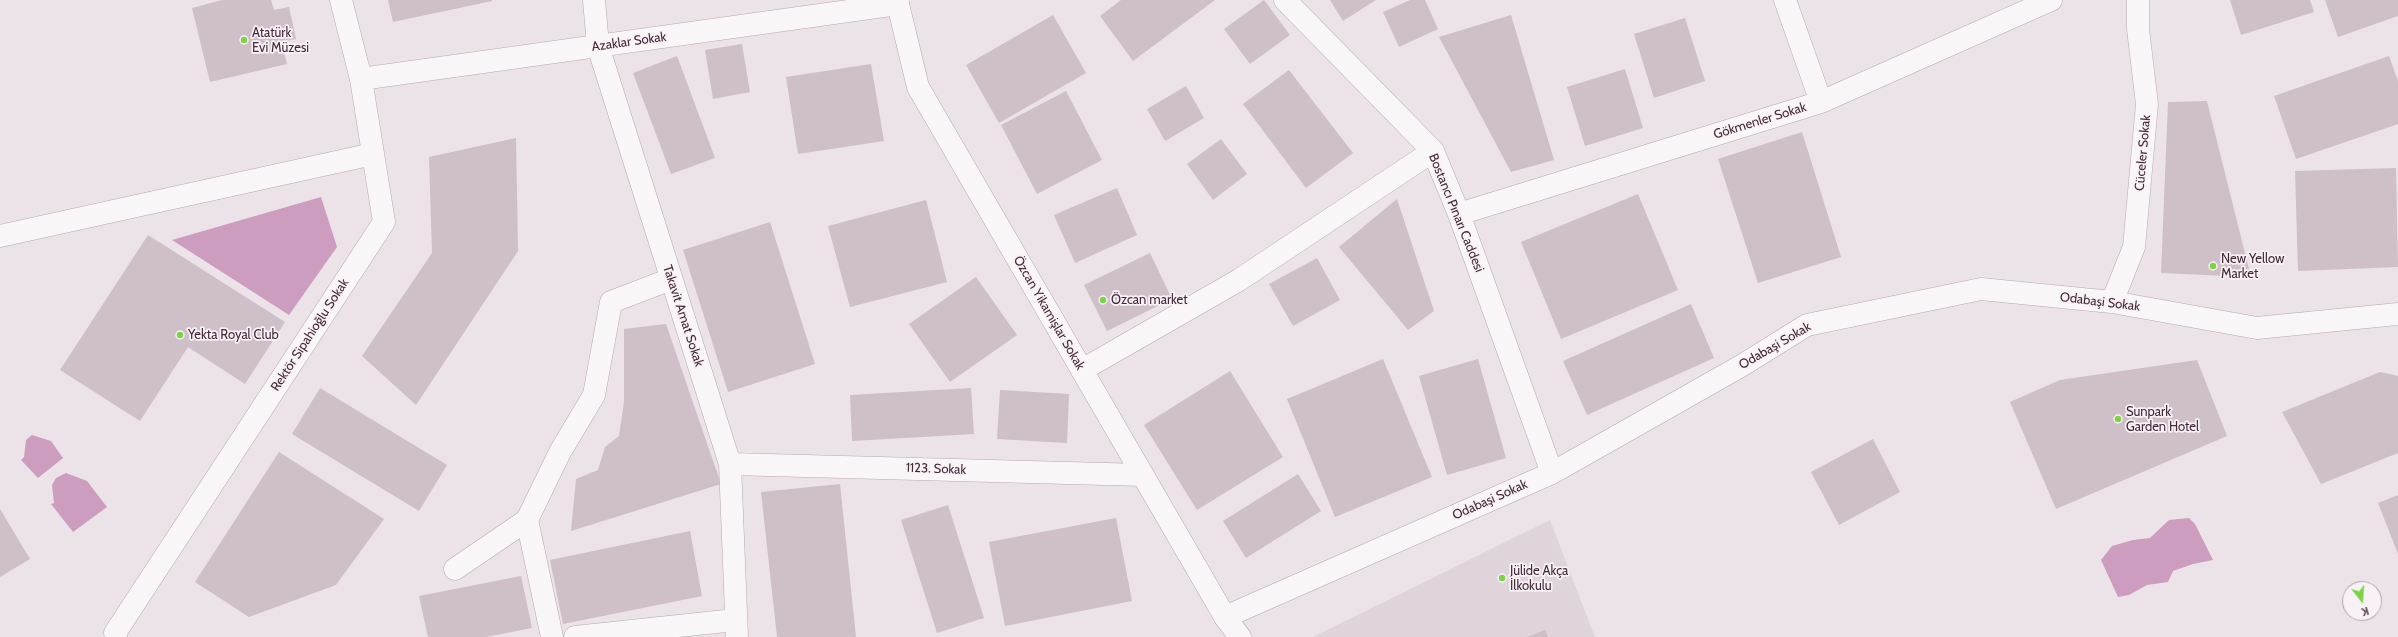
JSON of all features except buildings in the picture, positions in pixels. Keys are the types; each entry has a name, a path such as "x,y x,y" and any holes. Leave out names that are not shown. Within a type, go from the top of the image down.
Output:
{"street":[{"name":"Rektör Sipahioğlu Sokak","path":"116,637 115,633 384,222 361,79 341,0"},
{"name":"Takavit Amat Sokak","path":"594,0 598,46 730,464 736,629"},
{"name":"Bostancı Pınarı Caddesi","path":"1285,0 1433,151 1459,214 1552,473"},
{"path":"1785,0 1821,102"},
{"name":"Gökmenler Sokak","path":"1459,214 1821,102 2051,0"},
{"name":"Cüceler Sokak","path":"2112,302 2134,247 2147,104 2138,29 2138,0"},
{"name":"Azaklar Sokak","path":"361,79 898,2"},
{"name":"Özcan Yikamişlar Sokak","path":"898,2 918,87 1225,617 1240,637"},
{"path":"1082,370 1239,280 1433,151"},
{"path":"0,236 373,154"},
{"path":"455,569 526,520 560,452 594,395 611,302 671,279"},
{"name":"Odabaşi Sokak","path":"1225,617 1552,473 1741,366 1807,325 1981,289 2112,302 2257,328 2398,314"},
{"name":"1123. Sokak","path":"730,464 1143,475"},
{"path":"526,520 552,637"},
{"path":"575,637 736,629"}],"shaded area":[{"path":"321,197 337,247 289,315 172,240"},
{"path":"32,435 51,441 63,458 38,478 21,460 24,457 26,440"},
{"path":"66,473 87,481 107,507 73,532 51,504 54,503 52,485 56,478"},
{"path":"2189,518 2195,524 2213,560 2193,564 2173,571 2168,582 2147,585 2129,595 2118,597 2101,560 2112,546 2133,540 2150,538 2169,520"},
{"name":"Jülide Akça İlkokulu","path":"1550,520 1595,637 1313,637"}],"place":[{"name":"Atatürk Evi Müzesi","path":"244,40"},
{"name":"New Yellow Market","path":"2213,266"},
{"name":"Özcan market","path":"1103,300"},
{"name":"Yekta Royal Club","path":"180,335"},
{"name":"Sunpark Garden Hotel","path":"2118,419"},
{"name":"Jülide Akça İlkokulu","path":"1502,578"}]}
